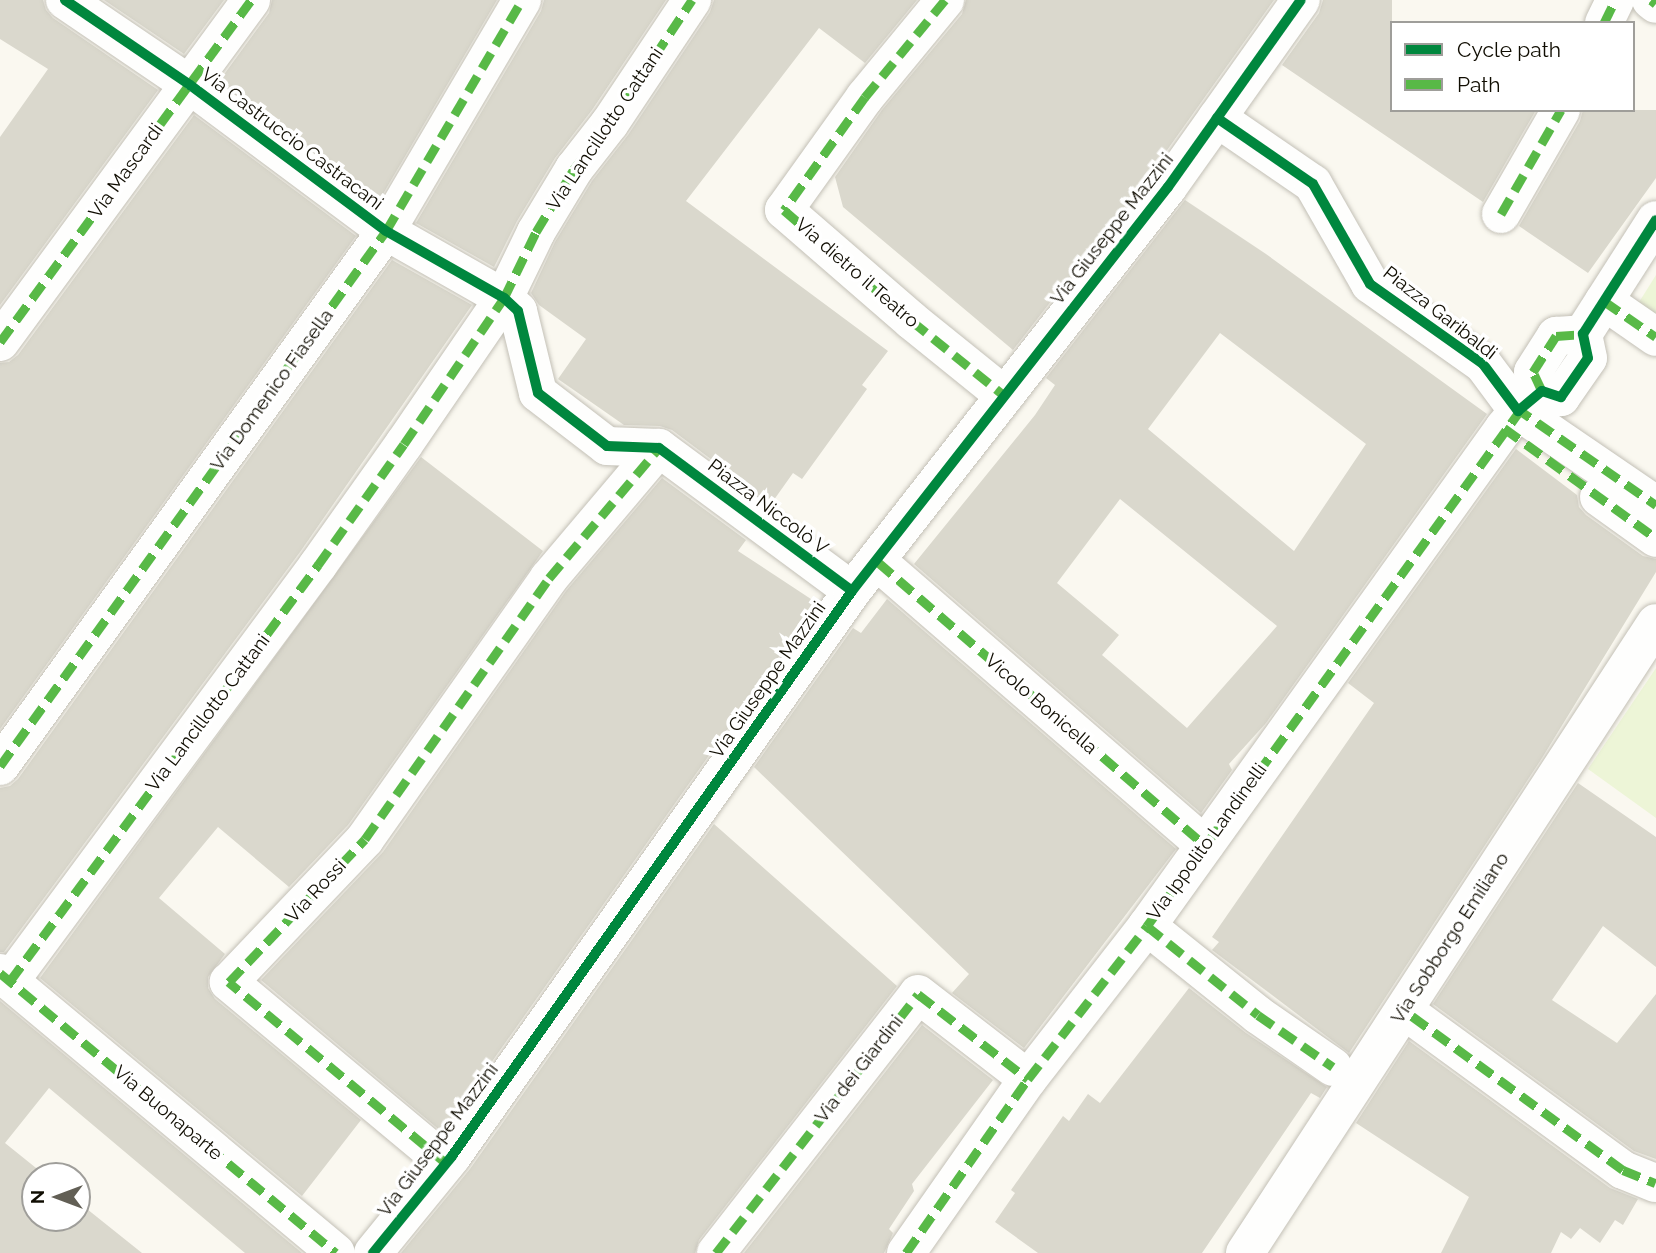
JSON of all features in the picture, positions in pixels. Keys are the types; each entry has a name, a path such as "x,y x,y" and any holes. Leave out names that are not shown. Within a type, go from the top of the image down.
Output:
{"street":[{"name":"Via Castruccio Castracani","path":"65,0 190,85 386,231 504,298"},
{"name":"Via Mascardi","path":"0,342 251,0"},
{"name":"Via Domenico Fiasella","path":"0,766 386,231 522,0"},
{"name":"Via Lancillotto Cattani","path":"5,977 318,565 404,444 504,298 536,233 573,169 610,123 692,0"},
{"name":"Via dietro il Teatro","path":"945,0 865,97 784,210 912,321 1005,396"},
{"name":"Via Giuseppe Mazzini","path":"373,1253 446,1163 852,591 878,562 1168,187 1301,0"},
{"path":"1605,21 1615,0"},
{"path":"1651,0 1656,4"},
{"path":"1501,214 1561,112"},
{"name":"Piazza Garibaldi","path":"1217,118 1312,184 1370,284 1483,364 1521,410"},
{"path":"1521,410 1561,397 1605,301 1656,220"},
{"path":"504,298 518,311 538,393 607,446 661,449"},
{"path":"1605,301 1656,337"},
{"path":"1521,410 1656,505"},
{"path":"1521,410 1656,538"},
{"name":"Via Ippolito Landinelli","path":"905,1253 1028,1079 1147,926 1521,410"},
{"name":"Via Rossi","path":"446,1163 229,982 365,839 561,564 661,449"},
{"name":"Piazza Niccolò V","path":"661,449 852,591"},
{"name":"Vicolo Bonicella","path":"878,562 1205,845"},
{"name":"Via Sobborgo Emiliano","path":"1245,1253 1656,623"},
{"path":"1147,926 1258,1015 1333,1067"},
{"name":"Via Buonaparte","path":"5,977 336,1253"},
{"name":"Via dei Giardini","path":"716,1253 918,994 1028,1079"},
{"path":"1412,1016 1623,1170 1656,1184"}],"green space":[{"path":"1656,275 1656,328 1636,307"},
{"path":"1656,668 1656,818 1588,769"}],"building":[{"path":"0,0 43,0 46,10 53,18 158,90 0,305 0,137 48,69 0,39"},
{"path":"104,0 224,0 184,54"},
{"path":"272,0 497,0 380,199 220,80 269,13"},
{"path":"544,0 666,0 592,110 555,158 517,221 494,267 416,223 541,11"},
{"path":"714,0 917,0 865,63 819,28 686,201 888,351 862,385 867,389 802,479 793,473 771,504 672,430 660,426 624,425 558,379 586,339 539,305 531,293 555,242 592,181 628,135 710,12"},
{"path":"966,0 1274,0 1150,174 1013,350 843,207 835,177 882,110 962,14"},
{"path":"1323,0 1392,0 1390,112 1535,112 1483,202 1282,65 1319,13"},
{"path":"1656,110 1656,178 1588,273 1519,226 1580,121 1582,112"},
{"path":"194,115 356,236 0,729 0,363 9,362 18,355"},
{"path":"1185,200 1266,254 1487,414 1266,723 1229,764 1232,770 1201,813 914,564 1035,415 1055,385 1046,378","holes":["1220,333 1366,444 1294,551 1148,429","1120,499 1277,626 1187,728 1102,655 1119,635 1057,583"]},
{"path":"392,260 472,305 300,552 4,952 0,952 0,788 10,786 18,779"},
{"path":"1516,449 1577,495 1579,507 1586,515 1643,556 1656,559 1656,572 1542,758 1349,1053 1212,950 1219,942 1212,937 1374,703 1348,683"},
{"path":"421,457 543,551 348,825 289,887 218,827 159,898 225,954 208,977 208,988 215,999 361,1120 302,1196 40,978"},
{"path":"662,478 746,540 738,551 817,603 442,1132 261,980 383,852 566,591"},
{"path":"887,599 1176,849 1024,1048 952,993 969,974 754,767 853,628 861,633"},
{"path":"1578,783 1656,837 1656,967 1603,926 1552,1000 1617,1043 1656,994 1656,1159 1634,1151 1433,1004"},
{"path":"714,824 897,986 699,1240 695,1253 401,1253 470,1169"},
{"path":"1189,988 1246,1033 1327,1087 1320,1098 1311,1093 1202,1253 1038,1253 995,1222 1015,1193 1011,1190 1063,1116 1069,1121 1088,1094 1100,1103"},
{"path":"0,1001 302,1253 245,1253 49,1088 5,1143 29,1162 21,1162 21,1232 91,1232 91,1212 142,1253 0,1253"},
{"path":"922,1025 993,1080 912,1184 914,1191 889,1229 893,1233 884,1253 744,1253"},
{"path":"1409,1041 1610,1188 1638,1199 1623,1225 1615,1220 1600,1243 1580,1228 1571,1239 1561,1232 1551,1253 1441,1253 1469,1197 1356,1123"}],"marked path":[{"path":"0,342 251,0"},
{"path":"0,766 386,231 522,0"},
{"path":"10,981 318,565 404,444 504,298 536,232 574,169 610,123 692,0"},
{"path":"945,0 865,97 784,210 912,321 1005,396"},
{"path":"1605,21 1615,0"},
{"path":"1651,0 1656,4"},
{"path":"1501,214 1560,112"},
{"path":"1604,301 1656,337"},
{"path":"1542,391 1533,372 1556,336 1583,334"},
{"path":"1515,407 1656,505"},
{"path":"906,1253 1028,1079 1147,926 1522,408"},
{"path":"1504,428 1656,538"},
{"path":"446,1163 229,982 365,839 549,578 659,448"},
{"path":"878,562 1205,845"},
{"path":"1147,926 1258,1015 1333,1067"},
{"path":"0,973 336,1253"},
{"path":"716,1253 918,994 1028,1079"},
{"path":"1412,1016 1623,1170 1656,1183"}],"cycle path":[{"path":"65,0 190,85 386,231 504,298 518,311 538,393 607,446 659,448 852,591"},
{"path":"373,1253 452,1156 852,591 1168,187 1301,0"},
{"path":"1217,118 1313,184 1370,284 1483,364 1518,411 1542,391 1561,397 1588,358 1583,334 1656,220"}]}
